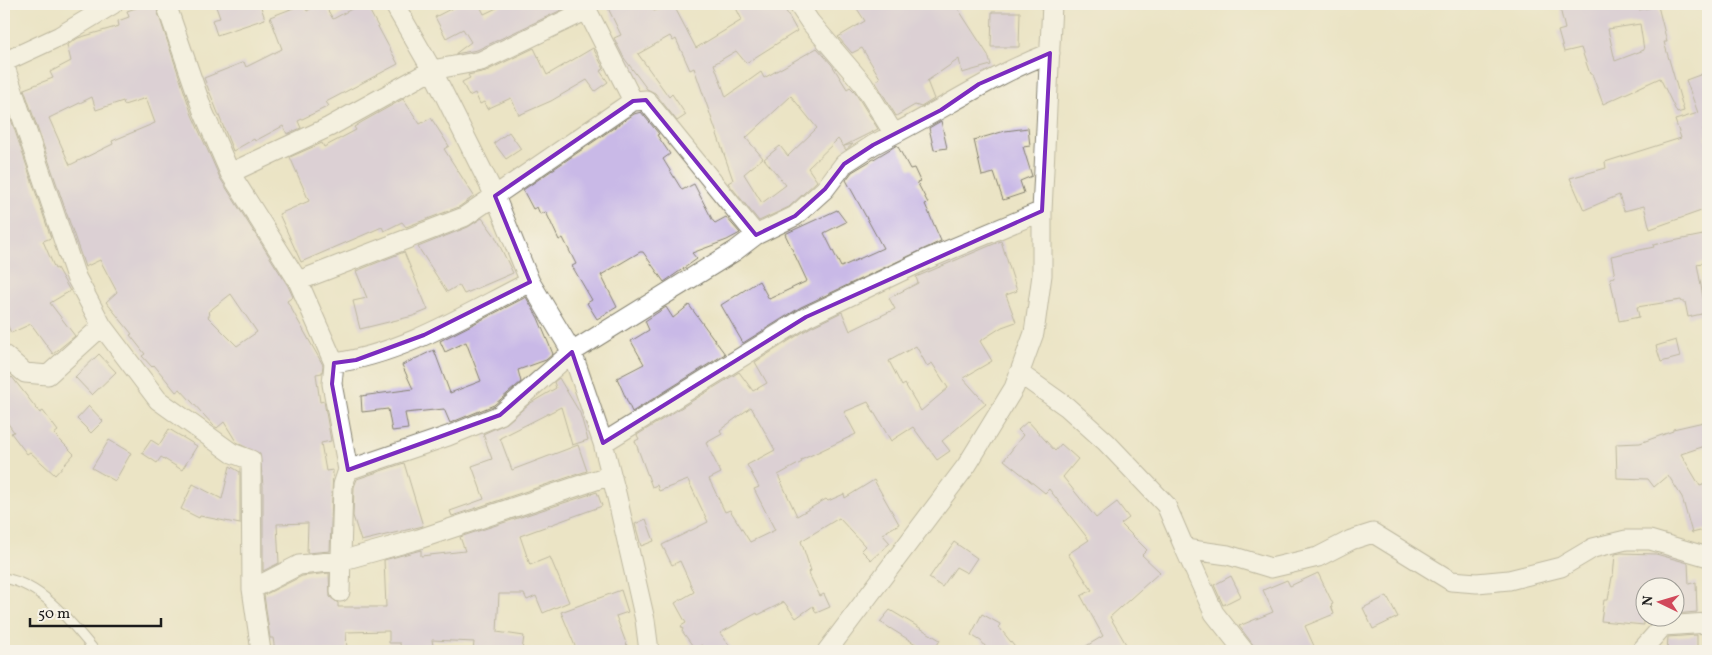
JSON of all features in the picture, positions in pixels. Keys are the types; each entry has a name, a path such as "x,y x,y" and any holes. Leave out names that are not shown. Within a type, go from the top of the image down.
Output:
{"street":[{"path":"113,4 60,36 4,63 76,277 102,326 158,400 232,453 251,460 252,589 261,651"},
{"path":"166,4 203,112 230,173 298,281 334,363 332,384 348,470 343,485 340,592"},
{"path":"394,4 432,70 495,196 530,282 572,352 603,443 645,620 649,651"},
{"path":"798,4 810,22 863,84 894,134"},
{"path":"827,651 967,465 1014,388 1034,333 1042,274 1042,211 1052,4"},
{"path":"230,173 329,128 432,70 481,61 586,7 633,101"},
{"path":"348,470 448,436 500,415 572,352 735,251 756,235 795,216 825,189 844,164 873,144 942,110 979,84 1050,53"},
{"path":"298,281 464,217 633,101 646,100 756,235"},
{"path":"603,443 806,317 925,260 1042,211"},
{"path":"334,363 356,360 424,335 530,282"},
{"path":"4,355 25,373 48,375 102,326"},
{"path":"1019,373 1067,407 1106,442 1166,504 1184,549 1214,613 1244,651"},
{"path":"252,589 299,565 340,561 419,539 611,475"},
{"path":"1184,549 1228,555 1271,568 1318,557 1351,540 1373,533 1451,581 1477,583 1509,580 1561,567 1593,548 1626,540 1650,540 1708,558"},
{"path":"1641,651 1664,626 1708,623"}],"lane":[{"path":"4,578 13,580 44,596 72,623 95,651"}],"highlighted area":[{"path":"1050,53 1042,211 806,317 603,443 572,352 500,415 348,470 332,384 334,363 356,360 424,335 530,282 495,196 633,101 646,100 756,235 795,216 825,189 844,164 873,145 941,110 979,84"}],"building":[{"path":"147,4 155,4 192,115 220,178 288,286 293,297 287,301 323,365 322,373 316,374 320,402 324,401 331,441 321,443 326,471 333,470 330,551 307,553 308,523 277,524 279,563 263,571 263,486 260,454 237,443 224,422 217,428 214,426 180,389 176,392 154,365 152,367 142,356 145,354 130,335 132,334 106,302 117,292 100,260 85,267 24,89 53,78 50,72 71,61 67,45 78,38 119,26 118,21 129,17 127,11","holes":["92,97 96,110 123,101 124,105 146,98 155,123 112,141 113,144 70,165 49,118","231,294 257,332 237,346 208,317 210,314 208,312"]},
{"path":"215,4 260,4 265,19 217,35 212,20 220,18"},
{"path":"304,4 307,11 319,4 324,4 333,19 361,4 366,4 398,64 326,102 329,106 298,121 301,128 287,134 283,126 233,151 204,78 244,62 246,67 282,49 270,17"},
{"path":"460,4 479,4 484,14 505,4 574,4 477,50 455,54 471,42 463,29 446,38 435,17"},
{"path":"617,4 651,4 654,11 673,4 696,48 742,20 734,4 782,4 797,31 746,63 736,51 714,64 726,97 761,72 764,78 817,48 832,65 847,89 850,87 854,91 878,129 844,146 853,144 846,150 838,139 808,168 817,181 789,207 759,221 728,183 733,180 694,68 690,70 676,39 673,41 670,36 638,54 669,97 672,94 686,115 677,121 655,93 647,89 624,58 614,38 621,35 608,8","holes":["791,96 817,128 788,156 780,146 764,159 786,185 762,203 744,174 763,158 746,138"]},
{"path":"854,4 955,4 988,55 991,65 962,73 959,59 927,81 934,99 921,107 915,105 896,116 875,81 880,78 862,48 852,53 838,37 865,21"},
{"path":"1559,4 1637,4 1639,10 1658,6 1667,42 1664,42 1684,111 1677,113 1660,78 1603,104 1581,48 1564,52 1558,31 1565,29","holes":["1640,24 1644,50 1615,61 1608,29"]},
{"path":"992,12 1020,12 1019,47 991,47"},
{"path":"534,48 547,75 593,48 604,69 600,71 608,82 595,91 587,80 551,101 519,115 511,98 487,109 484,102 480,104 475,93 469,96 462,82 470,78 468,75 486,71"},
{"path":"1708,72 1708,136 1706,137 1703,129 1708,145 1708,205 1703,206 1704,210 1650,229 1644,206 1624,211 1619,195 1584,210 1570,178 1606,168 1605,162 1681,138 1675,120 1698,113 1686,80"},
{"path":"4,98 51,238 43,241 55,269 57,268 70,291 50,303 75,336 53,354 31,324 11,333 4,317"},
{"path":"403,99 420,124 431,118 449,146 444,149 474,196 459,207 406,227 402,222 384,231 382,227 301,262 279,214 309,201 290,157 322,143 324,147 356,130 354,127"},
{"path":"641,112 659,134 657,135 670,154 663,159 682,190 694,184 713,221 715,223 726,217 740,233 692,253 697,259 664,282 643,252 601,275 617,307 597,319 587,303 592,300 572,266 576,264 563,238 559,240 546,212 540,214 537,207 533,209 523,190 634,114"},
{"path":"941,121 947,148 934,150 929,128"},
{"path":"1028,128 1030,146 1023,147 1032,176 1020,181 1024,193 1003,200 994,173 982,176 974,140 1005,131"},
{"path":"509,132 521,149 506,159 494,143"},
{"path":"897,145 910,169 914,168 920,181 917,182 928,203 925,204 941,241 801,307 743,343 721,305 759,281 769,299 807,281 785,234 837,210 846,222 824,233 841,267 883,248 846,180 852,172"},
{"path":"482,218 495,236 513,273 464,294 459,285 447,292 418,247 468,227"},
{"path":"1708,234 1708,262 1697,264 1706,313 1688,317 1685,302 1681,300 1637,307 1639,317 1619,321 1610,278 1615,277 1611,256"},
{"path":"1001,241 1017,291 1006,295 1016,322 1002,327 980,341 992,361 963,378 986,404 942,441 950,451 937,460 913,427 891,441 868,402 844,412 856,434 801,460 802,462 778,475 797,516 826,499 828,501 844,494 845,498 874,480 899,524 882,534 890,543 871,560 861,550 865,546 839,518 801,541 811,571 808,572 820,596 824,594 830,607 816,613 813,606 796,618 784,602 758,615 757,613 720,633 734,651 707,651 702,645 695,649 682,631 681,626 686,623 675,603 694,592 680,561 672,565 662,545 708,522 688,480 659,491 657,485 652,487 635,441 639,439 637,435 739,372 753,391 767,383 755,362 811,327 842,312 850,331 895,309 889,298 918,283 916,277","holes":["916,346 927,366 932,363 948,388 921,411 905,384 902,386 889,361","751,407 775,450 747,465 759,487 754,489 775,530 750,542 730,510 725,512 709,479 721,473 706,443 722,434 720,430"]},
{"path":"404,252 428,310 413,316 360,329 353,301 367,298 356,271"},
{"path":"526,297 538,318 553,354 546,360 518,370 521,382 494,405 450,423 444,409 405,413 408,429 392,431 388,409 362,412 361,396 413,389 402,365 434,350 450,393 481,381 466,342 445,352 440,341"},
{"path":"689,305 725,354 632,412 617,378 644,364 631,341 649,330 645,321 666,307 673,318"},
{"path":"1676,340 1680,357 1661,362 1656,346"},
{"path":"99,354 116,372 92,395 75,377"},
{"path":"12,377 40,413 43,411 58,431 54,434 74,454 55,475 30,452 27,454 11,433 14,432 4,418 4,383"},
{"path":"559,378 580,413 588,440 572,445 561,407 500,438 512,470 578,445 587,471 452,516 450,511 484,499 472,466 492,459 483,434 507,423 529,404 556,388 554,382"},
{"path":"89,406 103,421 91,433 77,419"},
{"path":"1028,421 1055,451 1061,444 1078,459 1063,477 1096,518 1117,502 1129,518 1121,524 1147,550 1142,555 1160,572 1110,617 1130,651 1078,651 1103,636 1081,596 1092,590 1068,554 1089,540 1049,489 1045,493 1004,460 1023,435 1018,430"},
{"path":"1708,421 1708,445 1681,454 1700,486 1708,483 1708,529 1692,533 1682,497 1668,475 1654,487 1648,479 1617,478 1616,444 1640,443 1673,431 1673,429"},
{"path":"169,429 197,446 182,470 161,457 157,463 142,453 151,440 159,445"},
{"path":"109,440 131,453 115,481 92,468"},
{"path":"404,463 423,526 361,541 353,516 354,487 357,479"},
{"path":"230,466 240,472 240,524 200,516 199,518 181,509 193,484 222,499"},
{"path":"597,492 602,506 520,536 530,565 550,557 569,602 543,613 536,596 527,600 524,594 499,594 497,632 524,636 522,651 473,651 474,642 432,640 434,651 401,651 400,643 389,643 389,631 346,632 347,651 275,651 273,638 270,638 264,595 302,576 329,573 330,597 338,603 338,607 386,607 384,560 421,550 421,556 465,551 460,537"},
{"path":"646,519 654,541 641,546 635,524"},
{"path":"954,542 977,558 967,573 956,567 942,587 929,578"},
{"path":"1615,554 1656,554 1688,563 1689,584 1696,582 1697,612 1684,613 1684,578 1634,578 1634,624 1601,621 1604,600 1608,600 1613,577"},
{"path":"1318,573 1333,604 1331,605 1334,614 1305,626 1314,646 1302,651 1261,651 1258,644 1254,646 1239,626 1273,612 1263,590 1287,580 1290,586"},
{"path":"1231,576 1241,596 1223,605 1214,585"},
{"path":"621,590 628,612 616,616 629,651 577,651 561,612"},
{"path":"1387,596 1398,617 1373,629 1363,608"},
{"path":"890,610 940,640 934,651 927,651 880,622"},
{"path":"982,614 1000,624 999,627 1018,651 989,651 981,641 971,635"},
{"path":"1697,635 1697,651 1667,651 1668,637"}]}
